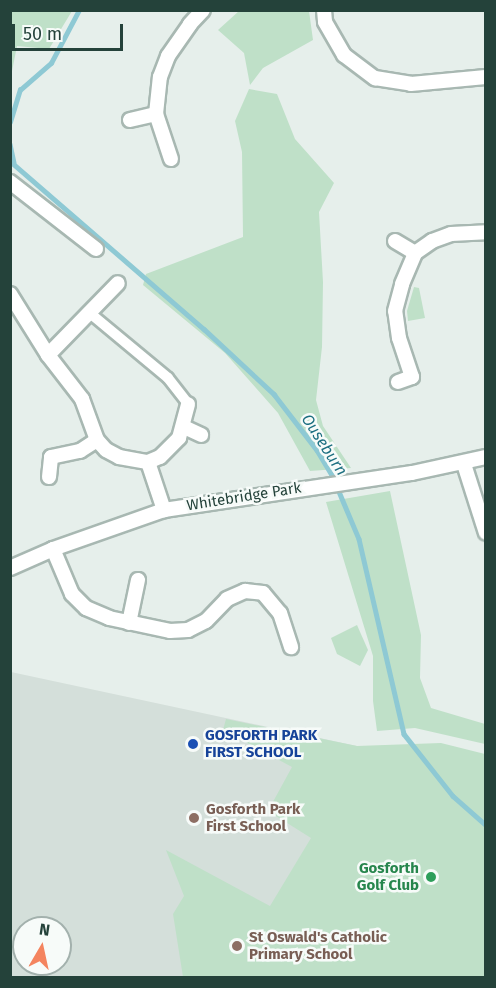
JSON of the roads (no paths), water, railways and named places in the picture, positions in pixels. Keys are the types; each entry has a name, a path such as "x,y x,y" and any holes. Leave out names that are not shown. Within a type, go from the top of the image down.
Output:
{"street":[{"path":"171,159 156,114 160,77 168,56 190,24 203,10"},
{"path":"324,10 325,22 344,55 375,78 411,84 486,76"},
{"path":"130,120 156,114"},
{"path":"10,182 96,249"},
{"path":"398,382 417,378 399,338 395,311 402,284 415,253 432,241 451,234 486,232"},
{"path":"395,241 415,253"},
{"path":"48,355 91,314 118,283"},
{"path":"10,294 48,355 82,399 98,440 106,450 119,456 148,462 160,457 171,448 184,427 188,404 168,378 91,314"},
{"path":"184,427 201,435"},
{"path":"49,477 45,454 80,451 98,440"},
{"name":"Whitebridge Park","path":"10,568 53,549 164,510 464,464 486,457"},
{"path":"148,462 164,510"},
{"path":"464,464 486,534"},
{"path":"53,549 72,594 86,608 129,623 170,631 188,630 206,621 227,599 245,591 262,593 280,613 291,648"},
{"path":"129,623 138,580"}],"waterway":[{"path":"10,122 20,90 51,63 79,10"},
{"path":"10,144 14,163"},
{"name":"Ouseburn","path":"10,161 204,329 274,394 317,450 332,475 359,539 404,734 453,796 486,825"}],"place":[{"name":"GOSFORTH PARK FIRST SCHOOL","path":"193,744"},
{"name":"Gosforth Park First School","path":"194,818"},
{"name":"Gosforth Golf Club","path":"431,877"},
{"name":"St Oswald's Catholic Primary School","path":"237,946"}]}
